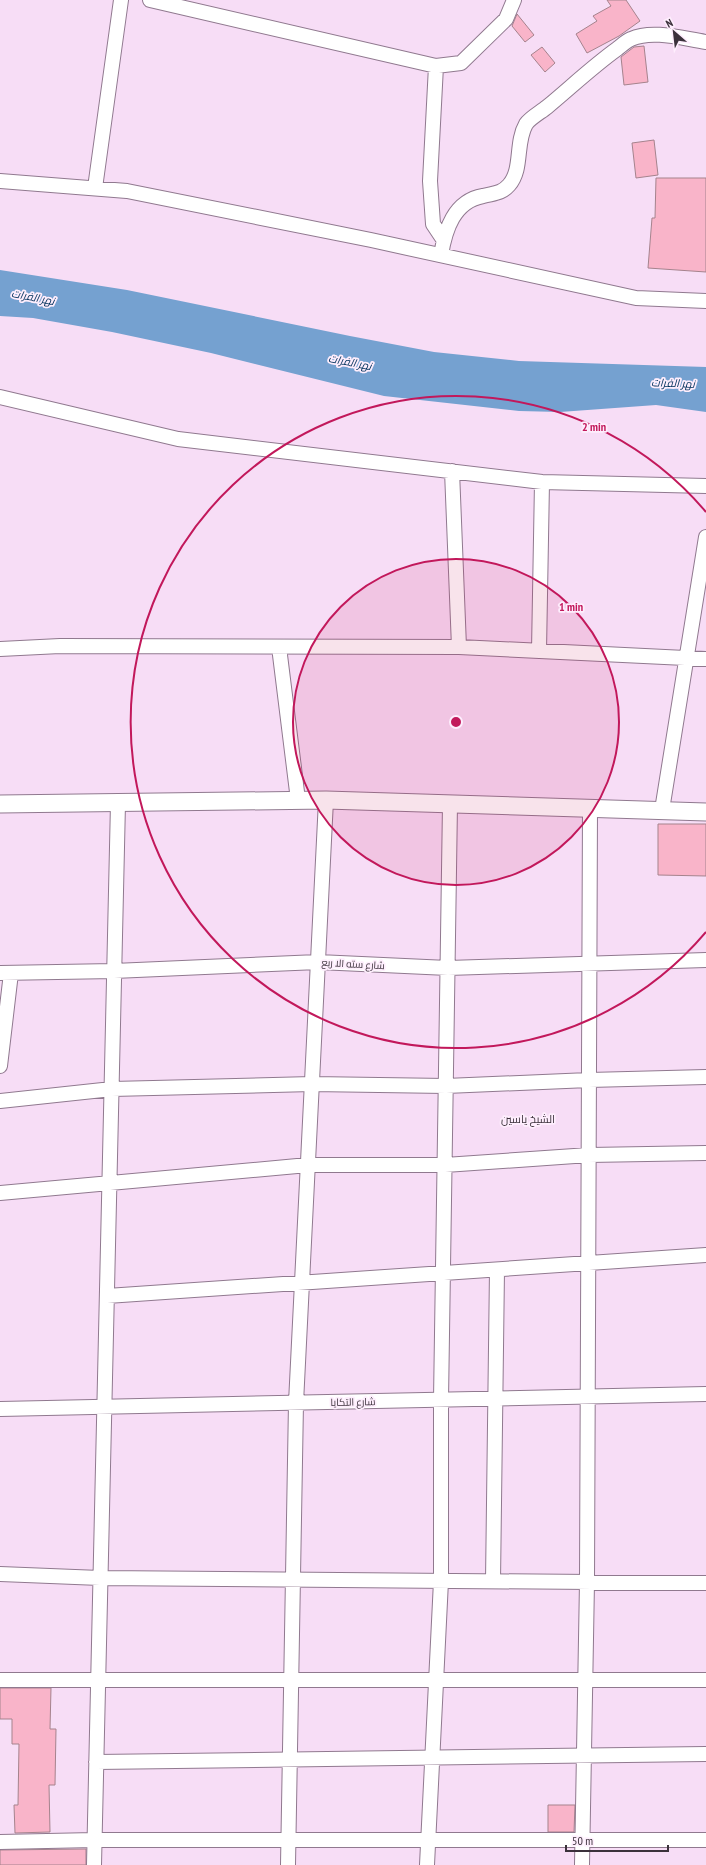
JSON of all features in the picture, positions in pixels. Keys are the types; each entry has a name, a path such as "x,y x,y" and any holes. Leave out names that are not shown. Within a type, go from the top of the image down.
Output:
{"main road":[{"path":"0,804 326,800 706,812"}],"street":[{"path":"95,188 120,0"},
{"path":"150,0 436,66 461,63 506,20 514,0"},
{"path":"441,255 443,239 448,224 456,212 471,200 482,196 494,195 504,190 511,183 516,172 519,140 527,123 606,57 632,38 653,34 706,42"},
{"path":"436,66 430,181 433,224 443,239"},
{"path":"0,181 127,191 441,255 636,298 706,301"},
{"path":"0,397 178,439 542,482 706,486"},
{"path":"452,471 459,647"},
{"path":"539,651 542,482"},
{"path":"662,810 706,537"},
{"path":"0,649 60,646 459,647 706,659"},
{"path":"279,647 298,800"},
{"path":"288,1865 296,1403 326,800"},
{"path":"94,1865 118,803"},
{"path":"427,1865 441,1581 441,1400 450,804"},
{"path":"582,1865 587,1582 590,808"},
{"name":"شارع سته الا ربع","path":"6,973 114,971 318,962 448,968 706,960"},
{"path":"0,1066 6,973"},
{"path":"0,1101 112,1089 312,1084 446,1086 589,1080 706,1078"},
{"path":"0,1193 308,1165 445,1165 589,1155 706,1153"},
{"path":"106,1296 302,1284 706,1255"},
{"path":"493,1581 497,1270"},
{"name":"شارع التكايا","path":"0,1409 706,1394"},
{"path":"0,1574 100,1578 706,1583"},
{"path":"0,1680 706,1680"},
{"path":"96,1762 706,1754"},
{"path":"0,1842 94,1840 706,1840"}],"water":[{"name":"نهر الفرات","path":"0,270 127,290 434,352 519,361 706,367 706,412 656,405 560,412 519,411 384,396 211,353 112,332 33,318 0,316"}],"building":[{"path":"607,0 626,0 640,21 619,36 587,53 576,34 597,21 593,16 611,6"},
{"path":"517,14 534,35 525,42 512,26"},
{"path":"644,46 648,82 624,85 621,57 634,47"},
{"path":"542,47 555,63 545,72 531,55"},
{"path":"654,140 658,175 636,178 632,143"},
{"path":"656,178 706,178 706,272 648,268 652,218 655,218"},
{"path":"658,824 706,824 706,876 658,875"},
{"path":"0,1688 51,1688 50,1729 56,1729 55,1785 49,1785 50,1832 15,1833 14,1805 18,1805 19,1744 12,1744 12,1719 0,1719"},
{"path":"548,1805 575,1805 574,1832 548,1832"},
{"path":"86,1849 86,1865 0,1865 0,1850"}],"district":[{"name":"الشيخ ياسين","path":"528,1119"}]}
